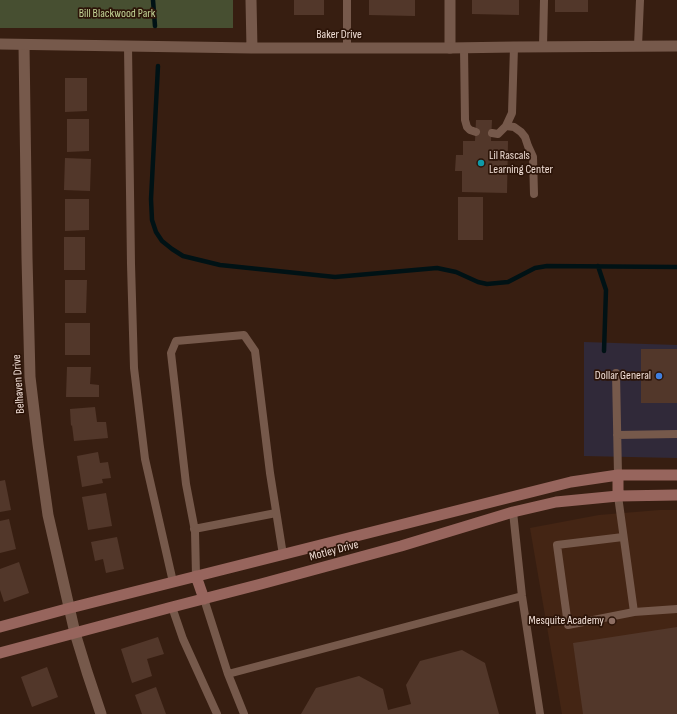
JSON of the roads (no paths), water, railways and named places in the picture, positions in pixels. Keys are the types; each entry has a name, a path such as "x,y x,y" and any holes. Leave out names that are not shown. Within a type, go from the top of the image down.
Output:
{"main road":[{"name":"Motley Drive","path":"0,627 282,554 564,484 618,475 677,475"},
{"path":"618,475 618,496"},
{"name":"Motley Drive","path":"0,654 401,546 513,512 556,502 618,496 677,495"},
{"path":"196,576 204,599"}],"street":[{"path":"251,0 252,48"},
{"path":"450,0 450,48"},
{"name":"Baker Drive","path":"0,44 252,48 677,46"},
{"name":"Belhaven Drive","path":"24,45 30,377 48,514 75,633 101,714"}],"lane":[{"path":"347,0 347,48"},
{"path":"543,47 544,0"},
{"path":"638,46 640,0"},
{"path":"128,46 134,368 145,459 172,582"},
{"path":"492,133 498,134 506,126 512,113 514,47"},
{"path":"464,48 465,120 467,128 476,132"},
{"path":"506,126 514,127 525,137 533,157 534,194"},
{"path":"196,576 194,529 186,484 171,354 176,341 244,335 255,351 282,554"},
{"path":"616,373 618,475"},
{"path":"617,435 677,434"},
{"path":"618,496 634,612"},
{"path":"513,512 522,596 540,714"},
{"path":"194,529 276,513"},
{"path":"623,537 557,545 568,625 634,612 677,609"},
{"path":"228,674 522,596"},
{"path":"204,599 228,674 244,714"},
{"path":"172,607 183,639 217,714"}],"waterway":[{"path":"153,0 155,26"},
{"path":"158,66 151,199 152,220 156,232 162,241 183,256 220,265 335,277 437,268 456,272 478,282 487,284 508,282 535,268 547,266 677,267"},
{"path":"598,266 606,290 604,351"}],"place":[{"name":"Lil Rascals Learning Center","path":"481,163"},
{"name":"Dollar General","path":"659,376"},
{"name":"Mesquite Academy","path":"612,621"}],"park label":[{"name":"Bill Blackwood Park","path":"117,14"}]}
